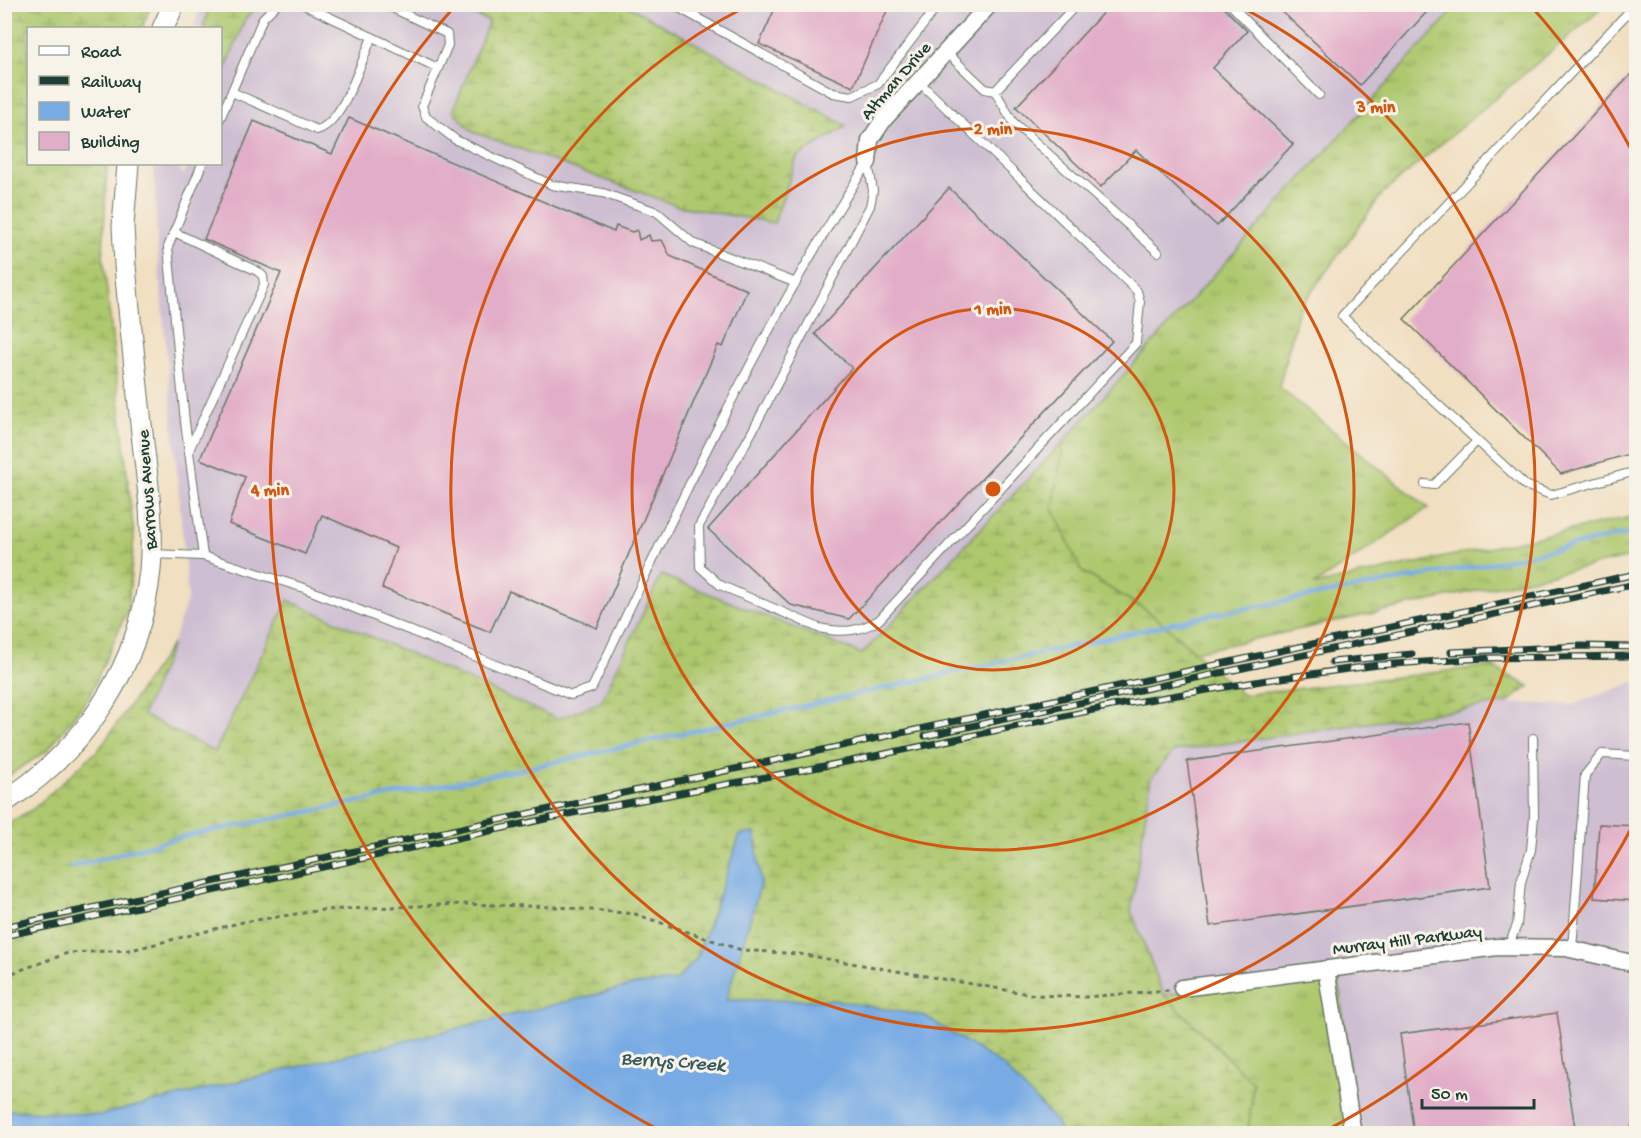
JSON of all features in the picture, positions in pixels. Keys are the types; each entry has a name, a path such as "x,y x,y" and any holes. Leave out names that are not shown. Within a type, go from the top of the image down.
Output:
{"street":[{"path":"163,27 174,4"},
{"name":"Altman Drive","path":"868,162 868,151 876,129 990,4"},
{"name":"Barrows Avenue","path":"4,802 36,780 60,758 106,700 128,656 141,620 151,554 149,502 125,266 123,226 128,165"},
{"name":"Murray Hill Parkway","path":"1182,988 1508,947 1572,949 1636,964"},
{"path":"1326,969 1353,1134"}],"lane":[{"path":"222,114 263,18 277,4"},
{"path":"302,4 438,68"},
{"path":"384,4 447,34 448,45 422,106 426,117 456,140 552,185 603,193 657,212 693,243 796,283"},
{"path":"672,4 833,93 852,96 878,84 939,4"},
{"path":"995,92 1077,4"},
{"path":"1230,4 1319,94"},
{"path":"1636,4 1342,316 1525,485 1551,495 1636,471"},
{"path":"232,92 317,130 326,128 339,113 372,37"},
{"path":"946,52 985,89 995,92 1013,122 1158,252"},
{"path":"868,162 873,191 870,206 752,432 699,526 700,567 720,585 819,628 835,631 865,628 879,620 1136,343 1140,302 1137,291 918,81"},
{"path":"151,554 203,556 304,588 571,695 592,688 682,494 826,228 868,162"},
{"path":"202,165 168,247 189,450 203,556"},
{"path":"174,232 257,271 263,276 264,285 189,450"},
{"path":"1425,484 1434,485 1476,442"},
{"path":"1508,947 1517,925 1521,882 1531,850 1534,817 1533,738"},
{"path":"1572,949 1585,775 1602,754 1636,756"},
{"path":"1634,1134 1636,1125"}],"path":[{"path":"4,976 68,954 131,950 243,922 323,910 462,904 559,907 635,914 741,950 810,956 1035,994 1086,997 1182,988"}],"shaded area":[{"path":"202,5 210,5 203,27 193,27"},
{"path":"259,5 447,5 489,21 453,111 797,157 846,126 626,5 1458,5 1064,441 862,654 661,575 601,702 557,719 288,600 215,752 142,715 172,644 188,597 157,247 154,165 177,165 183,175 188,165 222,165 222,78 245,19"},
{"path":"1636,681 1636,1133 1357,1133 1337,974 1164,995 1131,910 1151,778 1174,751 1507,703 1572,705"}],"green space":[{"path":"5,4 151,5 142,27 27,27 27,165 107,165 103,254 134,536 128,609 89,697 48,750 5,778"},
{"path":"210,5 259,5 245,19 222,78 222,27 203,27"},
{"path":"447,5 626,5 847,126 797,157 774,223 678,206 473,132 453,111 489,21"},
{"path":"1458,5 1606,5 1383,193 1299,309 1279,387 1428,508 1314,585 1636,516 1636,556 1195,652 1151,613 1081,571 1053,508 1064,441"},
{"path":"1064,441 1053,508 1081,571 1151,613 1243,695 1491,666 1529,686 1507,703 1174,751 1151,778 1131,911 1164,995 1253,1083 1248,1133 1061,1133 1056,1121 833,1000 725,1000 761,883 740,835 697,958 676,981 635,985 100,1115 5,1110 5,825 33,809 100,748 172,644 143,715 215,752 288,600 557,719 601,702 661,575 862,654"},
{"path":"1338,974 1357,1133 1248,1133 1253,1083 1164,995"}],"water":[{"name":"Berrys Creek","path":"755,833 761,883 726,1000 833,1000 925,1016 1002,1065 1056,1121 1061,1133 5,1133 5,1110 100,1115 635,985 676,981 697,958 740,835"}],"building":[{"path":"777,4 890,4 853,87 759,44"},
{"path":"1111,4 1220,4 1247,31 1213,68 1293,144 1217,226 1136,150 1101,187 1016,107"},
{"path":"1274,4 1434,4 1360,85"},
{"path":"1636,69 1636,452 1561,474 1404,319"},
{"path":"349,118 614,232 616,226 632,232 637,230 639,240 649,235 651,241 662,240 670,256 747,290 723,347 718,345 597,628 509,591 490,632 382,588 396,548 322,515 305,554 229,524 245,477 200,459 281,273 204,239 254,121 332,154"},
{"path":"949,188 1112,341 849,619 791,605 708,529 852,368 815,334"},
{"path":"1468,722 1490,887 1210,926 1187,761"},
{"path":"1599,824 1636,826 1636,901 1594,898"},
{"path":"1557,1013 1576,1134 1414,1134 1400,1034"}],"waterway":[{"path":"71,867 181,837 533,767 1210,615 1487,564 1636,532"}],"railway":[{"path":"4,927 1636,574"},
{"path":"925,736 1636,584"},
{"path":"1451,652 1581,646 1636,647"},
{"path":"1332,662 1412,654"},
{"path":"4,936 573,813 851,761 1112,706 1267,680 1378,665 1486,658 1636,656"}]}
